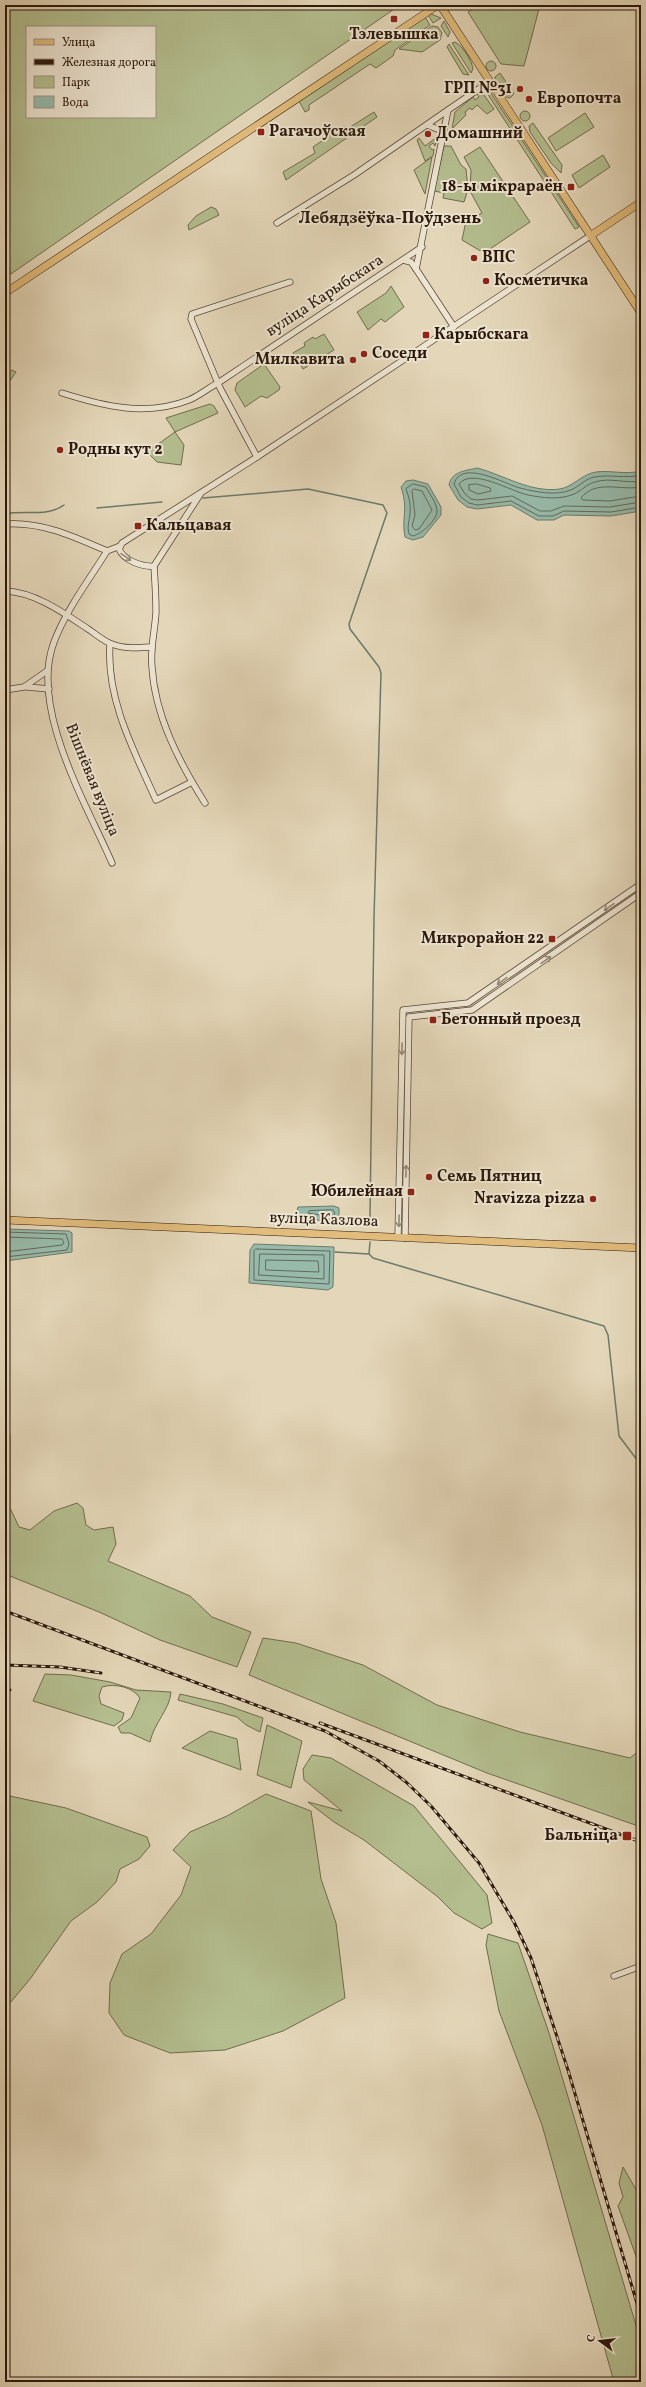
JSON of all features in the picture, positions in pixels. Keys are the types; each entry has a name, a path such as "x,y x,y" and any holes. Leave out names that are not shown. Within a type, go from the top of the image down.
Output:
{"main road":[{"path":"5,293 141,201 439,5 641,313"},
{"path":"590,236 641,202"},
{"name":"вуліца Казлова","path":"5,1220 641,1248"}],"street":[{"path":"277,223 305,207 427,126 489,82"},
{"path":"416,269 422,247 438,155 445,132 448,110"},
{"path":"427,126 445,132"},
{"path":"5,524 32,525 65,533 108,551 120,546 590,236"},
{"name":"вуліца Карыбскага","path":"62,393 100,405 147,409 188,400 218,383 422,247"},
{"path":"419,260 418,255 412,255 411,262 454,326"},
{"path":"403,260 416,264 419,260"},
{"path":"257,457 218,383 191,319 192,314 290,282"},
{"path":"120,546 121,554 126,558 143,566 154,566 160,561 201,493"},
{"name":"Вішнёвая вуліца","path":"108,551 67,615 54,642 47,671 55,729 68,765 112,863"},
{"path":"154,566 156,613 151,647 152,668 162,715 172,748 205,803"},
{"path":"5,591 28,596 67,615 110,644 121,647 151,647"},
{"path":"110,644 109,659 123,727 156,800 192,782"},
{"path":"24,687 47,671"},
{"path":"5,690 24,687 49,689"},
{"path":"402,1238 403,1010 468,1003 641,884"},
{"path":"402,1238 409,1017 472,1010 641,893"},
{"path":"614,1976 641,1966"}],"green space":[{"path":"5,5 400,5 5,278"},
{"path":"479,5 540,5 524,66 501,64 468,12"},
{"path":"431,14 441,18 433,23 428,15"},
{"path":"425,17 430,25 395,50 393,56 376,68 370,64 309,105 309,110 305,112 299,101"},
{"path":"444,21 450,32 448,37 441,26"},
{"path":"432,26 438,27 442,33 440,40 422,52 399,49"},
{"path":"455,42 464,50 469,58 473,69 471,73 452,43"},
{"path":"449,44 469,75 463,74 447,47"},
{"path":"489,61 493,61 495,62 495,70 489,71 486,68 486,64"},
{"path":"500,73 514,94 510,98 506,97 495,80 495,77"},
{"path":"489,90 579,227 575,229 487,93"},
{"path":"481,91 494,109 487,114 477,105 472,110 470,108 465,112 466,115 452,129 455,112 473,97 475,100 479,97 477,94"},
{"path":"525,111 530,116 525,121 520,116"},
{"path":"374,112 377,117 286,180 283,172 315,153 313,147 344,126 347,129"},
{"path":"585,113 594,127 556,151 548,138"},
{"path":"533,123 562,165 561,173 551,163 530,132 529,126"},
{"path":"437,137 435,146 433,143 429,146 432,150 434,149 433,156 425,161 417,140 419,138 425,146"},
{"path":"444,146 451,146 461,165 466,169 468,189 464,202 443,198 444,193 434,191"},
{"path":"480,147 530,222 484,253 462,240 466,221 482,213 470,191 471,170 464,157"},
{"path":"603,155 610,167 579,188 572,175"},
{"path":"432,157 425,194 414,170"},
{"path":"211,207 216,209 219,215 189,230 188,225 196,216"},
{"path":"391,286 404,307 385,322 381,319 368,330 357,312 386,293"},
{"path":"324,334 334,350 303,369 293,353 305,346 304,343 313,337 315,339"},
{"path":"264,364 280,387 279,390 267,398 261,396 245,407 235,390 237,383"},
{"path":"12,370 16,372 5,388 5,374"},
{"path":"210,404 214,406 218,413 175,432 166,418"},
{"path":"175,432 184,445 181,465 157,462 147,452"},
{"path":"5,1434 10,1434 10,1508 19,1527 30,1530 54,1511 77,1503 83,1508 86,1525 94,1530 113,1527 116,1544 108,1561 190,1596 212,1617 251,1632 237,1667 160,1640 99,1612 5,1574"},
{"path":"263,1638 296,1643 363,1665 437,1705 520,1732 630,1758 641,1749 641,1776 638,1791 641,1792 641,1827 487,1773 249,1675"},
{"path":"45,1674 71,1675 110,1682 136,1690 171,1692 170,1698 150,1742 130,1733 121,1733 118,1727 131,1718 140,1698 133,1691 112,1685 102,1687 99,1696 101,1704 124,1713 122,1720 114,1726 33,1701"},
{"path":"180,1694 223,1704 263,1718 260,1732 246,1725 237,1717 178,1700"},
{"path":"267,1725 302,1741 291,1788 257,1775"},
{"path":"210,1731 237,1739 241,1770 182,1748"},
{"path":"312,1755 331,1758 414,1806 487,1895 492,1923 482,1929 454,1913 438,1897 364,1840 334,1822 308,1802 342,1811 304,1780 303,1769"},
{"path":"266,1794 311,1811 321,1879 336,1923 345,1998 283,2031 225,2050 170,2053 124,2035 109,2013 110,1983 122,1954 151,1934 181,1895 191,1867 173,1850 190,1832 227,1816"},
{"path":"5,1795 66,1808 147,1837 150,1846 139,1859 120,1869 116,1882 97,1902 71,1921 30,1979 5,2009"},
{"path":"488,1934 518,1943 549,2033 641,2342 641,2382 614,2382 542,2125 499,2011 486,1945"},
{"path":"623,2167 641,2198 641,2270 618,2206 623,2197 619,2183"}],"water":[{"path":"477,468 517,483 549,490 565,488 591,473 629,473 641,471 641,511 611,516 564,515 554,520 537,520 511,505 477,509 467,507 458,500 449,485 456,474"},
{"path":"413,480 428,484 441,507 441,515 423,537 413,540 405,537 405,508 401,487 406,481"},
{"path":"334,1206 339,1208 339,1219 337,1222 298,1218 296,1215 298,1207"},
{"path":"5,1229 69,1231 72,1233 72,1252 5,1261"},
{"path":"254,1244 334,1247 333,1287 328,1290 249,1283 250,1250"}],"waterway":[{"path":"203,498 308,489 383,505 387,513 349,624 350,629 379,667 381,673 374,918 370,1217"},
{"path":"97,508 162,502"},
{"path":"5,514 51,511 64,505"},
{"path":"370,1242 369,1254 373,1258 604,1326 608,1335 619,1436 641,1465"},
{"path":"335,1252 369,1254"}],"railway":[{"path":"5,1611 325,1731 379,1761 406,1782 431,1806 479,1863 514,1922 531,1958 568,2070 641,2317"},
{"path":"5,1665 60,1667 101,1673"},
{"path":"5,1688 10,1690"},
{"path":"320,1723 641,1842"}],"place":[{"name":"Тэлевышка","path":"394,19"},
{"name":"ГРП №31","path":"520,89"},
{"name":"Европочта","path":"529,99"},
{"name":"Рагачоўская","path":"261,132"},
{"name":"Домашний","path":"428,134"},
{"name":"18-ы мікрараён","path":"571,187"},
{"name":"ВПС","path":"474,258"},
{"name":"Косметичка","path":"486,281"},
{"name":"Карыбскага","path":"426,335"},
{"name":"Соседи","path":"364,354"},
{"name":"Милкавита","path":"353,360"},
{"name":"Родны кут 2","path":"60,450"},
{"name":"Кальцавая","path":"138,526"},
{"name":"Микрорайон 22","path":"552,939"},
{"name":"Бетонный проезд","path":"433,1020"},
{"name":"Семь Пятниц","path":"429,1177"},
{"name":"Юбилейная","path":"411,1192"},
{"name":"Nravizza pizza","path":"593,1199"},
{"name":"Бальніца","path":"627,1836"}],"district":[{"name":"Лебядзёўка-Поўдзень","path":"390,218"}]}
